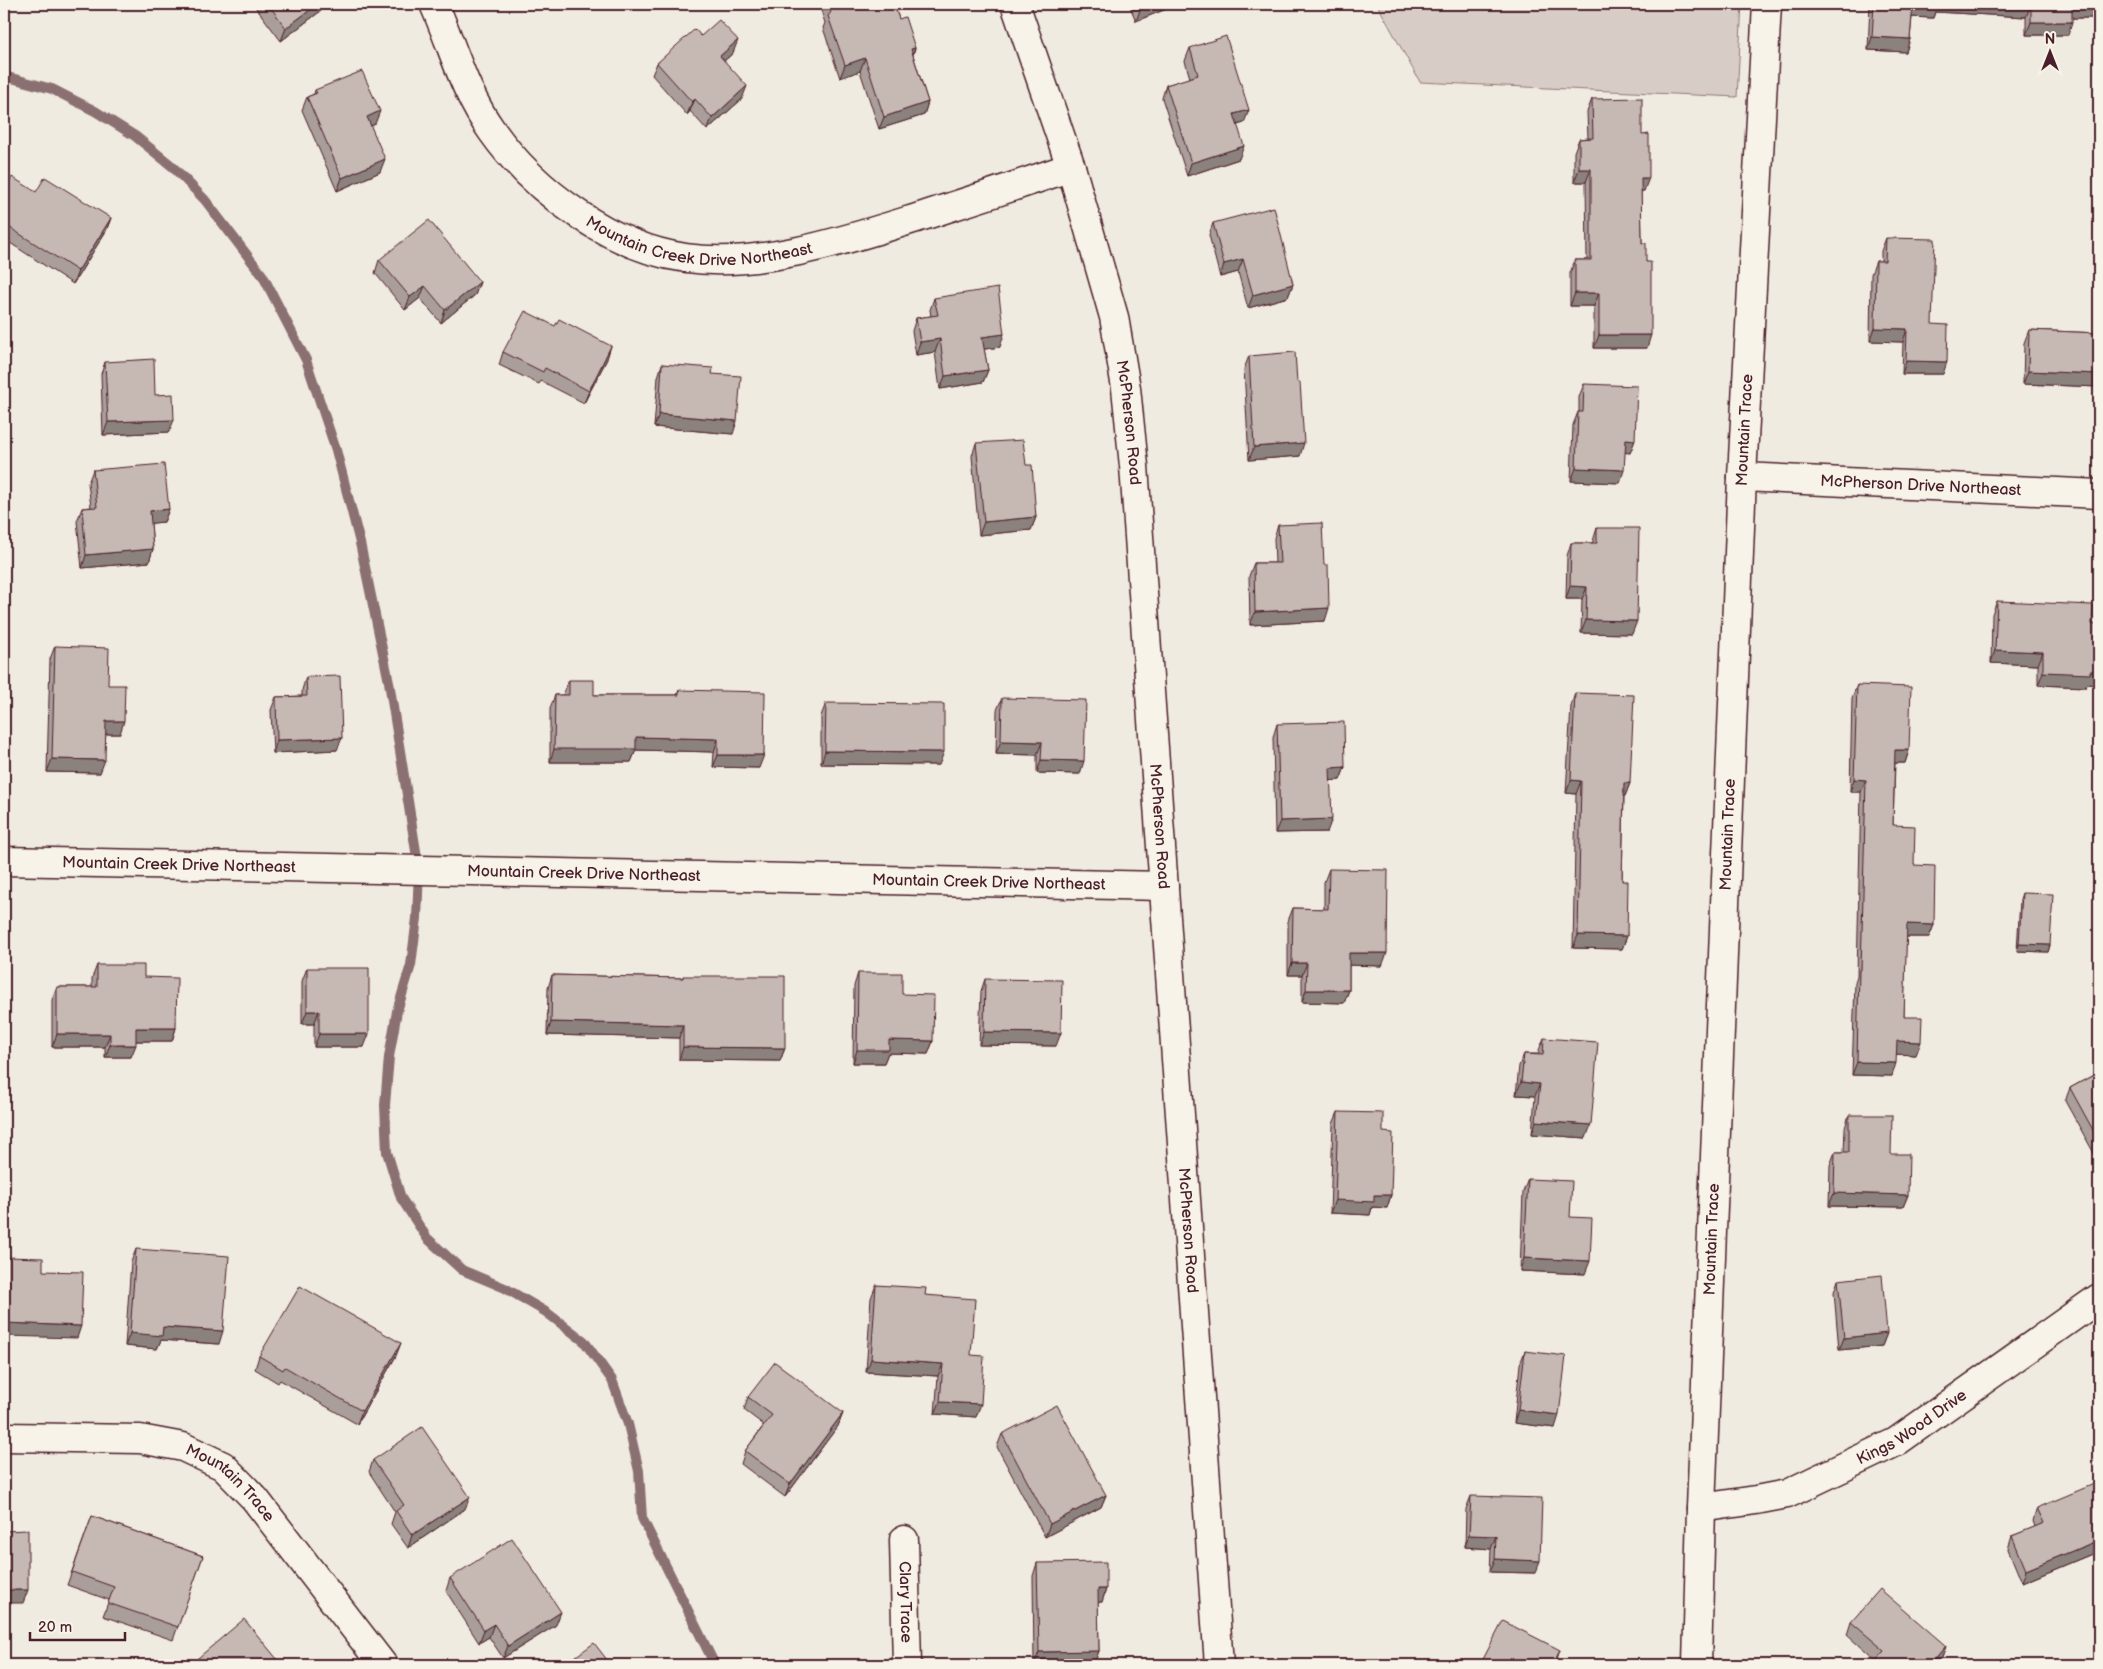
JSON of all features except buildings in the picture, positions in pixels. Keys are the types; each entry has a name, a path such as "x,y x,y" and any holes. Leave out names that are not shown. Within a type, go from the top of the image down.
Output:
{"street":[{"name":"Mountain Creek Drive Northeast","path":"434,4 469,93 492,131 516,161 539,184 569,208 604,229 648,249 686,258 719,260 781,254 866,234 1071,167"},
{"name":"McPherson Road","path":"1015,4 1071,167 1114,317 1126,388 1135,476 1219,1665"},
{"name":"Mountain Trace","path":"1697,1665 1701,1508 1742,477 1767,4"},
{"name":"McPherson Drive Northeast","path":"1742,477 2099,494"},
{"name":"Mountain Creek Drive Northeast","path":"4,861 1164,886"},
{"name":"Kings Wood Drive","path":"1701,1508 1787,1494 1896,1442 2099,1298"},
{"name":"Mountain Trace","path":"4,1437 140,1439 183,1447 223,1466 255,1499 383,1665"},
{"name":"Clary Trace","path":"904,1540 907,1665"}],"shaded area":[{"path":"1377,4 1742,4 1737,97 1420,82"}],"waterway":[{"path":"4,76 52,89 95,111 135,136 172,166 205,200 263,276 306,360 336,450 360,543 389,682 419,870 417,918 411,965 397,1011 389,1057 385,1105 387,1152 401,1198 427,1238 462,1270 505,1288 546,1312 584,1341 612,1380 628,1424 639,1471 642,1518 715,1665"}]}
